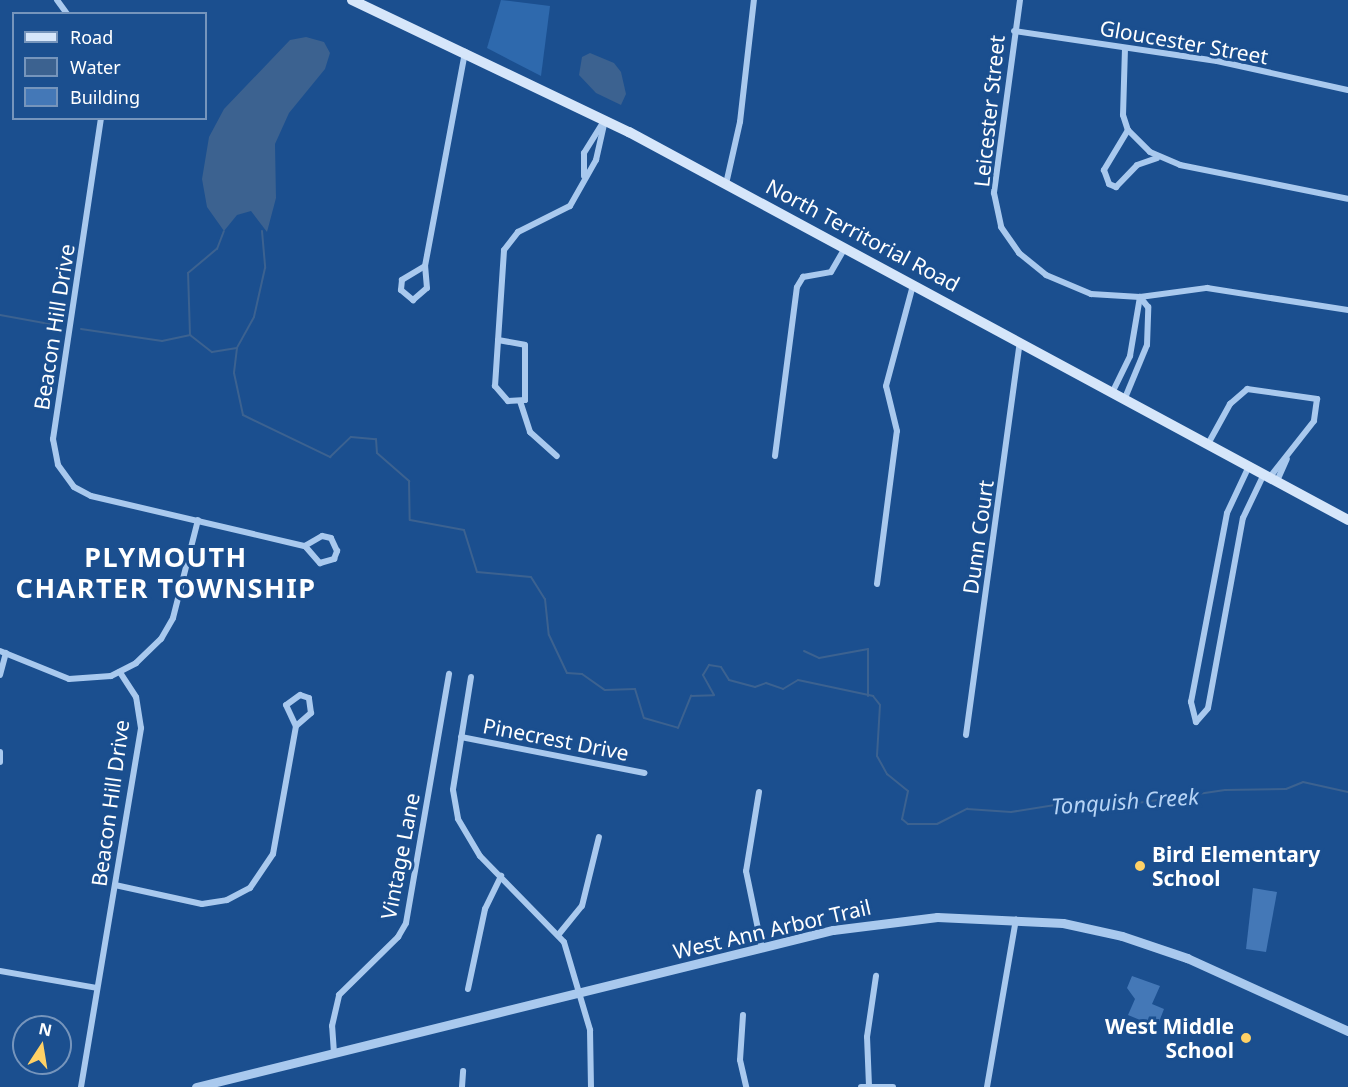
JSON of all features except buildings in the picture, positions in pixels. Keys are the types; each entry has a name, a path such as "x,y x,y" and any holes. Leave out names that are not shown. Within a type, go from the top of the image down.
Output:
{"main road":[{"name":"North Territorial Road","path":"352,0 466,50 605,120 1113,391 1348,520"}],"street":[{"path":"726,184 740,122 754,0"},
{"name":"Leicester Street","path":"1020,0 1014,31 994,193 1001,227 1019,253 1046,275 1091,294 1140,297"},
{"name":"Gloucester Street","path":"1014,31 1125,48 1348,90"},
{"path":"1125,48 1120,98 1128,130 1157,158"},
{"path":"425,266 402,280 401,290 414,300 428,288 425,266 466,50"},
{"name":"Beacon Hill Drive","path":"101,120 53,439 55,458 68,481 82,493 305,546"},
{"path":"584,176 584,153 605,120"},
{"path":"498,340 516,340 529,354 528,393 520,401 508,401 495,386 498,340 504,250 518,232 566,210 603,142 605,120"},
{"path":"1128,130 1104,170 1109,184 1116,187 1137,165 1157,158 1348,199"},
{"path":"775,456 798,287 803,277 831,272 845,248"},
{"path":"877,584 897,431 886,386 914,285"},
{"path":"1140,297 1207,288 1348,310"},
{"path":"1113,391 1130,356 1140,297"},
{"path":"1125,398 1147,345 1148,307 1140,297"},
{"name":"Dunn Court","path":"966,735 1020,342"},
{"path":"1208,444 1230,404 1247,389 1317,399 1314,421 1271,477 1238,540 1208,708 1196,722 1191,702 1223,538 1249,466"},
{"path":"520,401 530,432 557,456"},
{"path":"0,675 3,652 69,679 120,672 148,654 169,626 198,520"},
{"path":"322,536 331,538 337,551 334,559 320,563 305,546 322,536"},
{"path":"1223,538 1238,540"},
{"path":"1211,600 1226,603"},
{"name":"Beacon Hill Drive","path":"81,1087 141,728 136,697 120,672"},
{"name":"Vintage Lane","path":"334,1053 332,1026 339,995 399,937 406,923 449,674"},
{"name":"Pinecrest Drive","path":"471,677 453,790 458,819 473,848 559,934 581,992 592,1043 591,1087"},
{"path":"115,885 202,904 227,900 250,888 273,854 296,726 313,705 300,695 286,705 296,726"},
{"name":"Pinecrest Drive","path":"461,737 645,773"},
{"path":"0,752 0,762"},
{"path":"759,792 746,871 762,948"},
{"path":"559,934 582,906 599,837"},
{"path":"468,988 484,909 501,876"},
{"name":"West Ann Arbor Trail","path":"196,1087 762,948 905,919 1016,919 1085,927 1158,947 1348,1031"},
{"path":"987,1087 1016,919"},
{"path":"0,971 97,988"},
{"path":"869,1086 867,1037 876,976"},
{"path":"743,1015 740,1060 746,1087"},
{"path":"462,1087 463,1071"},
{"path":"861,1087 892,1087"}],"shaded area":[{"path":"501,0 550,6 541,76 487,48"}],"water":[{"path":"306,37 324,42 330,53 325,69 289,113 275,144 276,198 267,232 251,211 237,215 224,231 207,207 202,179 209,137 224,109 290,40"},
{"path":"590,53 614,63 621,72 626,94 621,105 596,93 579,75 582,57"}],"waterway":[{"path":"190,335 188,273 217,249 224,231"},
{"name":"Tonquish Creek","path":"262,231 265,268 254,317 237,348 234,373 243,415 330,457 351,437 376,439 377,453 409,481 410,520 464,530 477,572 531,577 545,599 549,635 567,673 582,674 605,690 635,689 644,718 678,728 691,696 714,695 703,675 709,665 721,667 729,680 755,687 766,683 783,689 798,680 873,696 880,705 877,756 887,774 908,791 902,819 908,824 937,824 967,809 1011,812 1086,800 1124,805 1225,790 1286,789 1303,782 1348,792"},
{"name":"Tonquish Creek","path":"0,315 55,325"},
{"name":"Tonquish Creek","path":"81,329 162,341 190,335 212,352 237,348"},
{"path":"804,651 819,658 868,649 868,696"}],"place":[{"name":"Bird Elementary School","path":"1140,866"},
{"name":"West Middle School","path":"1246,1038"}],"district":[{"name":"PLYMOUTH CHARTER TOWNSHIP","path":"166,572"}]}
